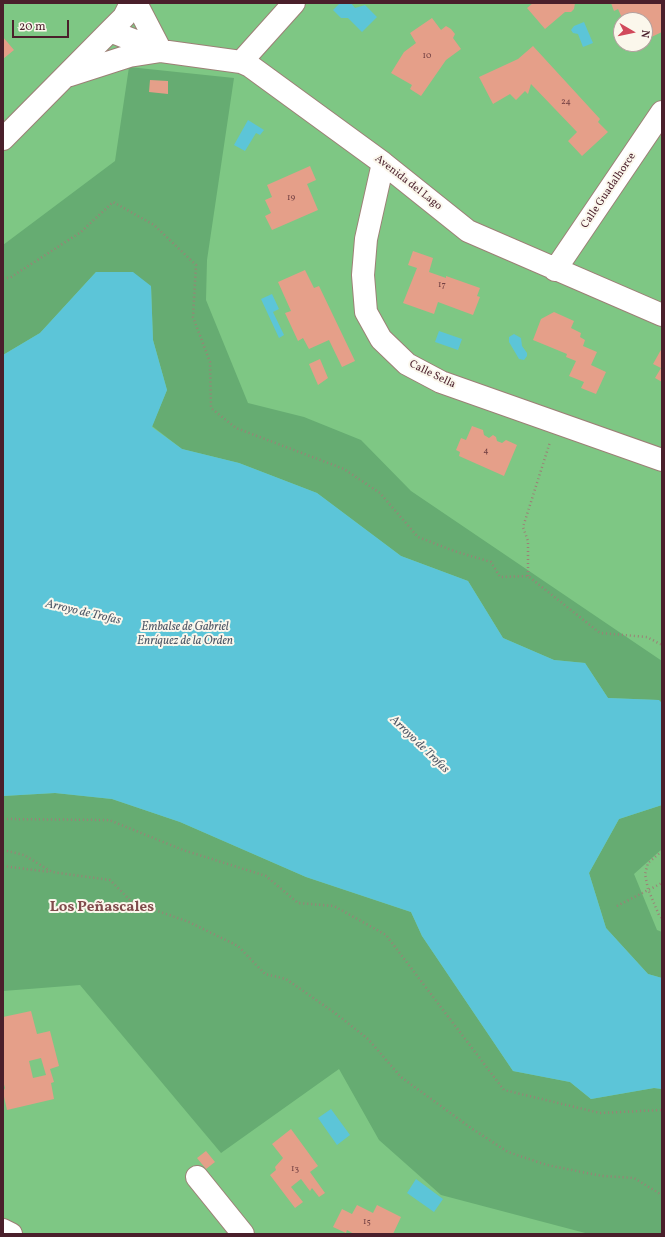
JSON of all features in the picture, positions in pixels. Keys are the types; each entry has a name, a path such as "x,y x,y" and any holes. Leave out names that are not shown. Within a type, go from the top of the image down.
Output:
{"street":[{"path":"110,31 124,17 130,3"},
{"path":"136,3 161,51"},
{"path":"241,62 294,3"},
{"name":"Avenida del Lago","path":"3,139 68,76 110,31 161,51 241,62 250,66 383,163 468,231 555,270 662,315"},
{"name":"Avenida del Lago","path":"68,76 129,56 161,51"},
{"name":"Calle Guadalhorce","path":"555,270 662,112"},
{"name":"Calle Sella","path":"383,163 366,239 363,275 366,312 381,339 407,364 441,382 662,460"},
{"path":"197,1177 243,1234"},
{"path":"3,1230 11,1234"}],"path":[{"path":"3,279 11,277 81,232 113,202 154,225 196,265 193,317 210,362 211,408 236,428 344,469 380,493 418,537 454,551 491,562 500,577 528,576 600,633 647,637 662,645"},
{"path":"528,576 528,541 523,527 556,423"},
{"path":"3,819 109,820 183,850 266,876 298,903 334,906 386,935 504,1090 600,1113 662,1110"},
{"path":"3,850 24,855 52,872"},
{"path":"662,851 648,864 645,874 648,889 659,915 662,918"},
{"path":"3,866 110,880 132,902 189,922 238,946 265,974 286,979 335,1014 368,1039 401,1077 471,1128 508,1152 554,1167 602,1176 634,1178 662,1195"},
{"path":"617,906 662,883"}],"green space":[{"path":"3,3 662,3 662,1234 3,1234"},
{"path":"129,67 234,78 207,260 206,300 248,403 304,417 361,440 411,491 662,661 662,703 658,700 608,698 585,663 554,660 503,638 468,581 401,556 317,493 239,463 182,449 152,426 167,390 153,340 151,286 96,272 40,333 3,355 3,245 115,161"},
{"path":"55,793 112,799 180,822 306,877 411,912 422,936 513,1071 570,1082 591,1099 654,1088 662,1089 662,1234 589,1234 441,1195 379,1140 339,1069 221,1153 80,985 3,991 3,796"},
{"path":"662,805 662,849 634,874 657,930 662,932 662,978 648,974 606,928 589,873 619,819"}],"water":[{"path":"340,3 351,3 355,8 365,5 377,17 362,32 348,18 341,18 333,10"},
{"path":"584,22 593,43 583,47 578,34 573,33 571,30 574,26"},
{"path":"248,120 264,130 260,135 256,133 245,151 234,145"},
{"name":"Embalse de Gabriel Enríquez de la Orden","path":"96,272 133,272 151,286 153,340 167,390 152,427 182,449 239,463 317,493 401,556 468,581 503,638 554,660 585,663 608,698 659,700 662,703 662,805 619,819 589,873 606,928 648,974 662,978 662,1089 654,1088 591,1099 570,1082 513,1071 422,936 411,912 306,877 180,822 112,799 55,793 3,796 3,355 40,333"},
{"path":"272,294 279,309 273,312 284,335 279,338 261,299"},
{"path":"439,331 462,339 458,350 435,342"},
{"path":"514,334 521,338 522,346 527,353 524,360 519,359 509,342 509,337"},
{"path":"331,1109 350,1135 337,1145 318,1118"},
{"path":"416,1179 443,1199 434,1212 407,1193"}],"building":[{"path":"533,3 575,3 574,9 571,12 565,12 545,29 527,8"},
{"path":"611,3 662,3 662,32 653,36 653,12 619,12 618,9 614,11"},
{"path":"432,18 441,30 446,26 451,29 455,34 453,38 461,49 446,60 421,96 410,89 412,85 391,73 404,52 416,43 410,33"},
{"path":"3,37 14,50 3,59"},
{"path":"533,46 600,119 598,122 608,132 582,156 568,141 577,132 531,84 528,94 525,91 516,100 510,94 493,104 479,77 518,59"},
{"path":"150,80 168,81 168,94 149,92"},
{"path":"310,166 316,180 307,184 318,210 272,230 265,216 271,213 265,200 272,197 267,185"},
{"path":"413,251 433,258 429,272 446,278 446,276 480,288 477,296 480,297 473,315 438,302 434,314 403,303 417,268 408,265"},
{"path":"305,270 314,288 319,286 355,361 342,367 329,340 309,349 303,338 298,341 285,313 291,311 278,282"},
{"path":"554,312 574,321 571,328 581,333 580,337 585,340 583,346 597,352 591,365 606,372 596,394 581,388 584,382 569,376 576,361 566,357 567,354 533,340 541,319"},
{"path":"662,348 662,382 655,378 661,368 653,364"},
{"path":"320,359 328,378 318,385 309,364"},
{"path":"472,426 483,430 484,435 489,438 493,435 496,437 497,441 502,443 506,440 517,445 504,476 459,456 460,452 456,450 461,438 466,440"},
{"path":"31,1011 37,1034 50,1031 59,1066 50,1069 54,1082 51,1083 54,1099 7,1110 3,1092 5,1088 3,1081 3,1017","holes":["41,1058 46,1075 33,1078 29,1061"]},
{"path":"291,1129 318,1166 310,1172 325,1193 319,1197 312,1188 310,1191 301,1179 291,1187 303,1202 295,1208 270,1175 276,1170 275,1167 283,1158 272,1144"},
{"path":"206,1151 215,1162 206,1169 197,1158"},
{"path":"357,1205 373,1213 377,1205 401,1217 393,1234 354,1234 347,1230 346,1233 333,1227 342,1209 352,1214"}],"district":[{"name":"Los Peñascales","path":"102,908"}],"water label":[{"name":"Arroyo de Trofas","path":"83,613"},
{"name":"Arroyo de Trofas","path":"419,745"}]}
